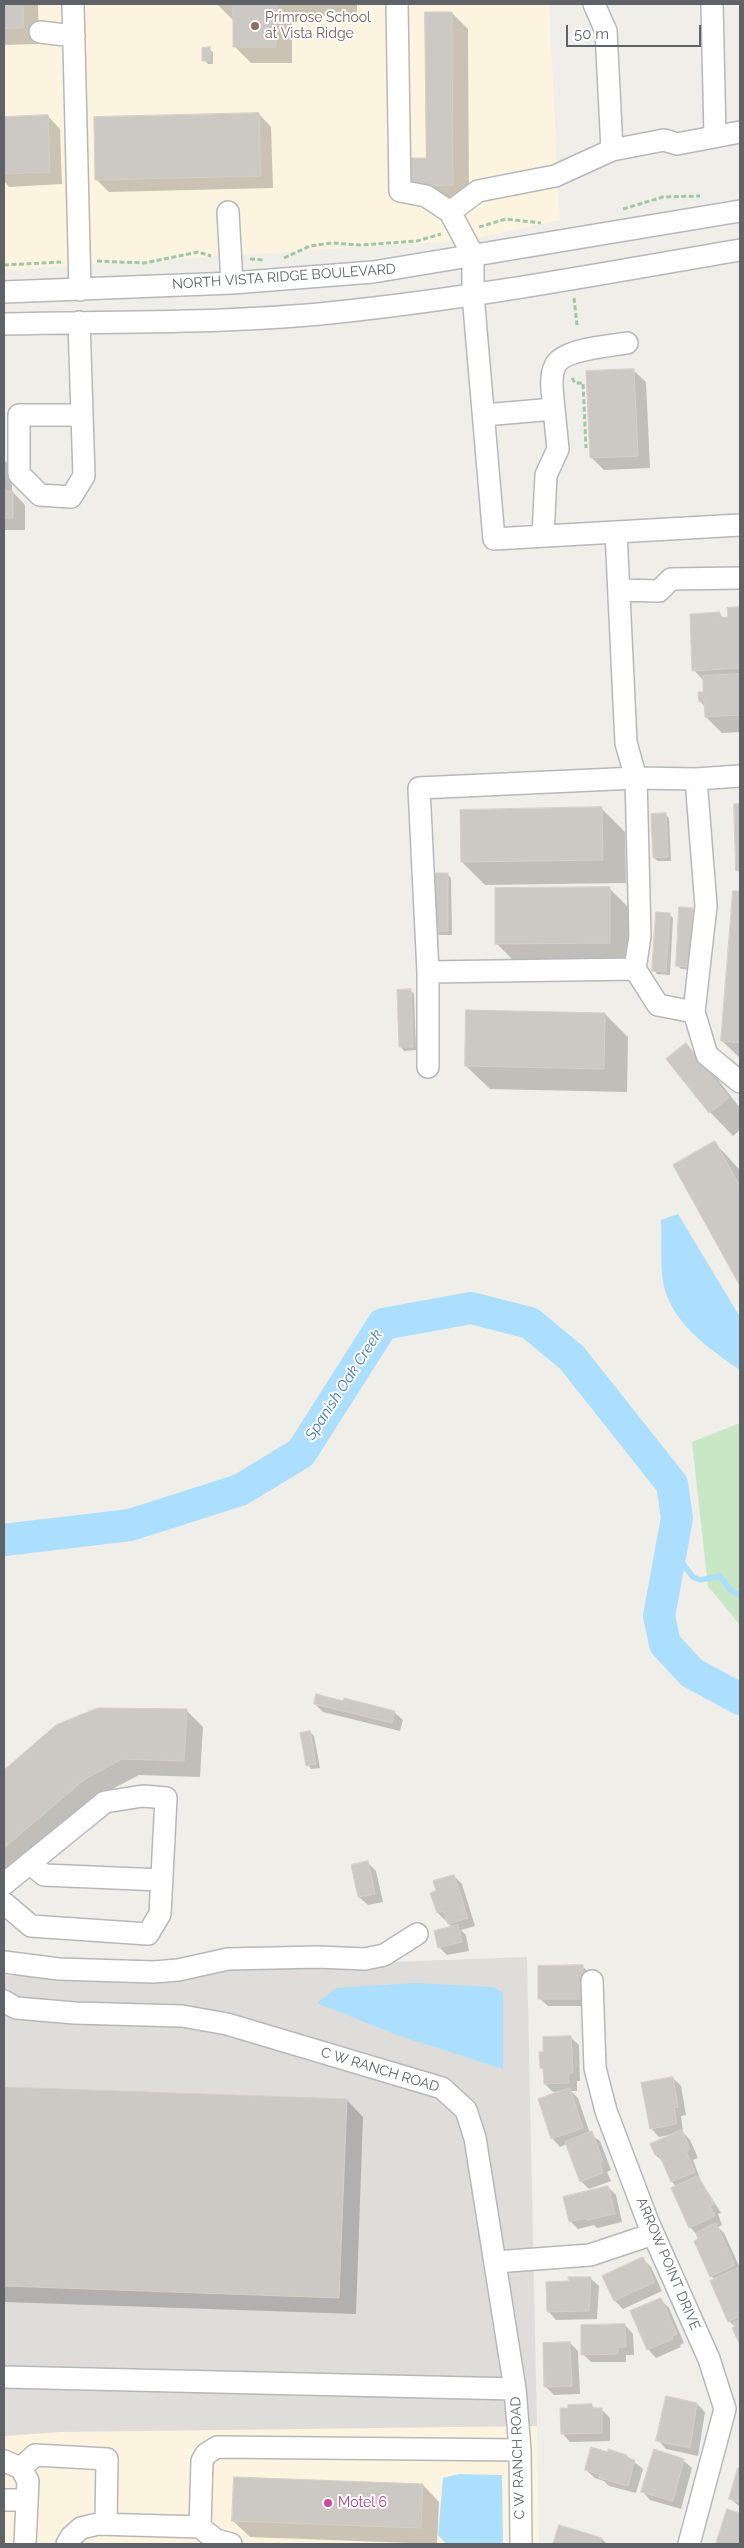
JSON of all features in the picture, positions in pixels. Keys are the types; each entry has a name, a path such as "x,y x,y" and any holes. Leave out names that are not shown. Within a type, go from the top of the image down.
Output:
{"street":[{"path":"73,4 80,290"},
{"path":"397,4 400,191 426,196 450,212 473,255 473,295 494,539 740,525"},
{"path":"594,4 606,31 612,150"},
{"path":"712,4 715,136"},
{"path":"40,32 74,36"},
{"path":"450,212 478,191 555,176 612,150 664,140 677,144 740,132"},
{"name":"NORTH VISTA RIDGE BOULEVARD","path":"4,292 232,283 373,272 740,211"},
{"path":"228,212 232,283"},
{"path":"4,324 266,318 347,311 473,295 740,250"},
{"path":"79,322 84,476 70,497 40,495 19,474 11,415 82,416"},
{"path":"544,536 546,475 558,449 552,380 555,366 564,355 627,343"},
{"path":"484,415 554,409"},
{"path":"616,532 626,743 636,778 640,936 635,969 658,1004 694,1012"},
{"path":"618,590 659,591 671,579 740,578"},
{"path":"428,1067 428,972 419,788 636,778 696,779 740,776"},
{"path":"696,779 706,906 694,1012 707,1055 740,1082"},
{"path":"428,972 635,969"},
{"path":"4,1884 105,1802 143,1796 166,1798 160,1914 148,1934 30,1926 4,1903"},
{"path":"29,1863 44,1875 161,1880"},
{"path":"4,1962 59,1968 154,1972 178,1970 228,1959 309,1957 365,1959 384,1955 417,1934"},
{"name":"ARROW POINT DRIVE","path":"592,1981 594,2068 606,2111 653,2234 709,2359 725,2409 689,2544"},
{"name":"C W RANCH ROAD","path":"4,2001 16,2008 75,2013 182,2016 227,2024 442,2088 466,2110 475,2138 515,2389 520,2450 521,2544"},
{"path":"495,2262 590,2254 653,2234"},
{"path":"4,2377 515,2389"},
{"path":"200,2527 202,2462 206,2454 217,2448 520,2450"},
{"path":"25,2544 28,2481 12,2465 35,2455 108,2459 106,2524"},
{"path":"4,2500 27,2500"},
{"path":"67,2544 71,2537 81,2528 92,2524 106,2524 200,2527 216,2540 231,2544"}],"path":[{"path":"618,211 663,197 702,196"},
{"path":"484,226 506,219 550,224"},
{"path":"278,261 310,246 332,243 361,245 408,242 443,233"},
{"path":"98,261 144,263 198,252 219,258"},
{"path":"258,259 272,260"},
{"path":"4,265 61,262"},
{"path":"574,298 578,325"},
{"path":"572,374 575,383 583,383 586,448"}],"shaded area":[{"path":"4,4 549,4 560,220 469,240 4,270"},
{"path":"527,1957 537,2426 60,2432 4,2436 4,1976"},
{"path":"537,2426 539,2544 4,2544 4,2436 60,2432"}],"green space":[{"path":"740,1423 740,1625 708,1586 692,1442"}],"water":[{"path":"678,1214 740,1317 740,1370 692,1333 682,1322 667,1297 662,1275 661,1220"},
{"path":"4,1530 60,1535 37,1544 4,1548"},
{"path":"415,1983 494,1987 503,1993 503,2069 397,2035 317,2003 336,1988"},
{"path":"459,2474 502,2475 503,2544 446,2544 438,2535 443,2478"}],"building":[{"path":"4,4 23,4 23,28 4,28"},
{"name":"Primrose School at Vista Ridge","path":"233,4 276,4 276,47 233,47"},
{"path":"425,12 452,12 453,185 409,186 409,158 426,158"},
{"path":"210,47 210,60 202,61 202,48"},
{"path":"259,113 261,176 95,180 94,117"},
{"path":"48,115 50,172 4,174 4,117"},
{"path":"634,369 638,456 590,458 586,371"},
{"path":"4,491 13,491 13,518 4,518"},
{"path":"740,607 740,668 692,671 690,614 720,612 720,618 728,617 727,608"},
{"path":"740,674 740,715 705,717 704,701 699,702 698,692 703,692 703,676"},
{"path":"734,804 740,804 740,871 736,871"},
{"path":"602,807 603,860 461,862 460,810"},
{"path":"666,813 668,857 653,858 651,814"},
{"path":"434,873 448,873 448,931 434,931"},
{"path":"610,887 610,943 495,944 495,888"},
{"path":"733,891 740,891 740,1043 721,1041"},
{"path":"679,907 693,908 689,967 676,966"},
{"path":"656,912 670,913 666,972 652,971"},
{"path":"411,989 413,1047 399,1047 397,990"},
{"path":"466,1010 605,1013 604,1069 465,1066"},
{"path":"686,1043 729,1098 709,1113 666,1059"},
{"path":"715,1141 740,1187 740,1286 673,1165"},
{"path":"316,1694 343,1701 344,1698 395,1711 392,1723 314,1704"},
{"path":"98,1708 187,1709 184,1761 122,1759 85,1779 4,1848 4,1770 56,1725"},
{"path":"310,1731 316,1764 306,1766 300,1733"},
{"path":"368,1861 375,1894 358,1897 351,1865"},
{"path":"454,1875 468,1918 448,1924 443,1911 437,1913 430,1893 436,1891 433,1881"},
{"path":"458,1925 462,1942 438,1948 434,1931"},
{"path":"583,1965 583,1999 538,1999 538,1966"},
{"path":"571,2036 573,2073 569,2073 569,2083 544,2084 539,2052 543,2052 543,2037"},
{"path":"673,2077 678,2107 674,2108 677,2124 650,2129 641,2083"},
{"path":"4,2087 347,2099 339,2298 4,2286"},
{"path":"570,2088 583,2128 551,2139 538,2099"},
{"path":"682,2130 690,2149 686,2151 695,2172 671,2182 659,2154 655,2155 650,2144"},
{"path":"592,2131 603,2162 600,2163 603,2173 580,2182 565,2142"},
{"path":"698,2176 714,2204 710,2206 715,2216 689,2228 671,2188"},
{"path":"608,2186 615,2214 569,2222 563,2197"},
{"path":"716,2223 735,2265 710,2277 694,2241 698,2239 696,2233"},
{"path":"643,2257 655,2282 614,2301 602,2276"},
{"path":"740,2267 740,2316 728,2322 710,2281"},
{"path":"568,2277 591,2277 589,2311 547,2312 546,2282 569,2281"},
{"path":"661,2298 677,2334 672,2336 673,2339 647,2350 630,2311"},
{"path":"740,2320 740,2345 732,2328 735,2327 733,2323"},
{"path":"625,2324 626,2347 618,2347 618,2354 581,2355 581,2325"},
{"path":"570,2342 572,2386 544,2387 543,2343"},
{"path":"666,2396 697,2403 690,2448 656,2441"},
{"path":"592,2404 592,2408 602,2408 602,2433 561,2434 560,2408 568,2408 568,2405"},
{"path":"591,2447 608,2452 608,2449 627,2455 626,2457 635,2460 628,2486 599,2478 600,2475 585,2470"},
{"path":"654,2449 684,2459 673,2501 641,2492"},
{"path":"738,2468 740,2468 740,2502 729,2499"},
{"name":"Motel 6","path":"234,2477 423,2484 421,2528 232,2521"},
{"path":"727,2509 740,2513 740,2544 716,2544"},
{"path":"559,2525 602,2538 600,2544 553,2544"}],"waterway":[{"name":"Spanish Oak Creek","path":"4,1540 130,1525 240,1490 301,1453 383,1324 471,1308 530,1323 572,1358 672,1484 677,1518 659,1616 665,1644 692,1673 740,1699"},
{"path":"671,1548 693,1577 700,1580 720,1576 731,1591 740,1595"}],"place":[{"name":"Primrose School at Vista Ridge","path":"255,26"},
{"name":"Motel 6","path":"328,2503"}]}
